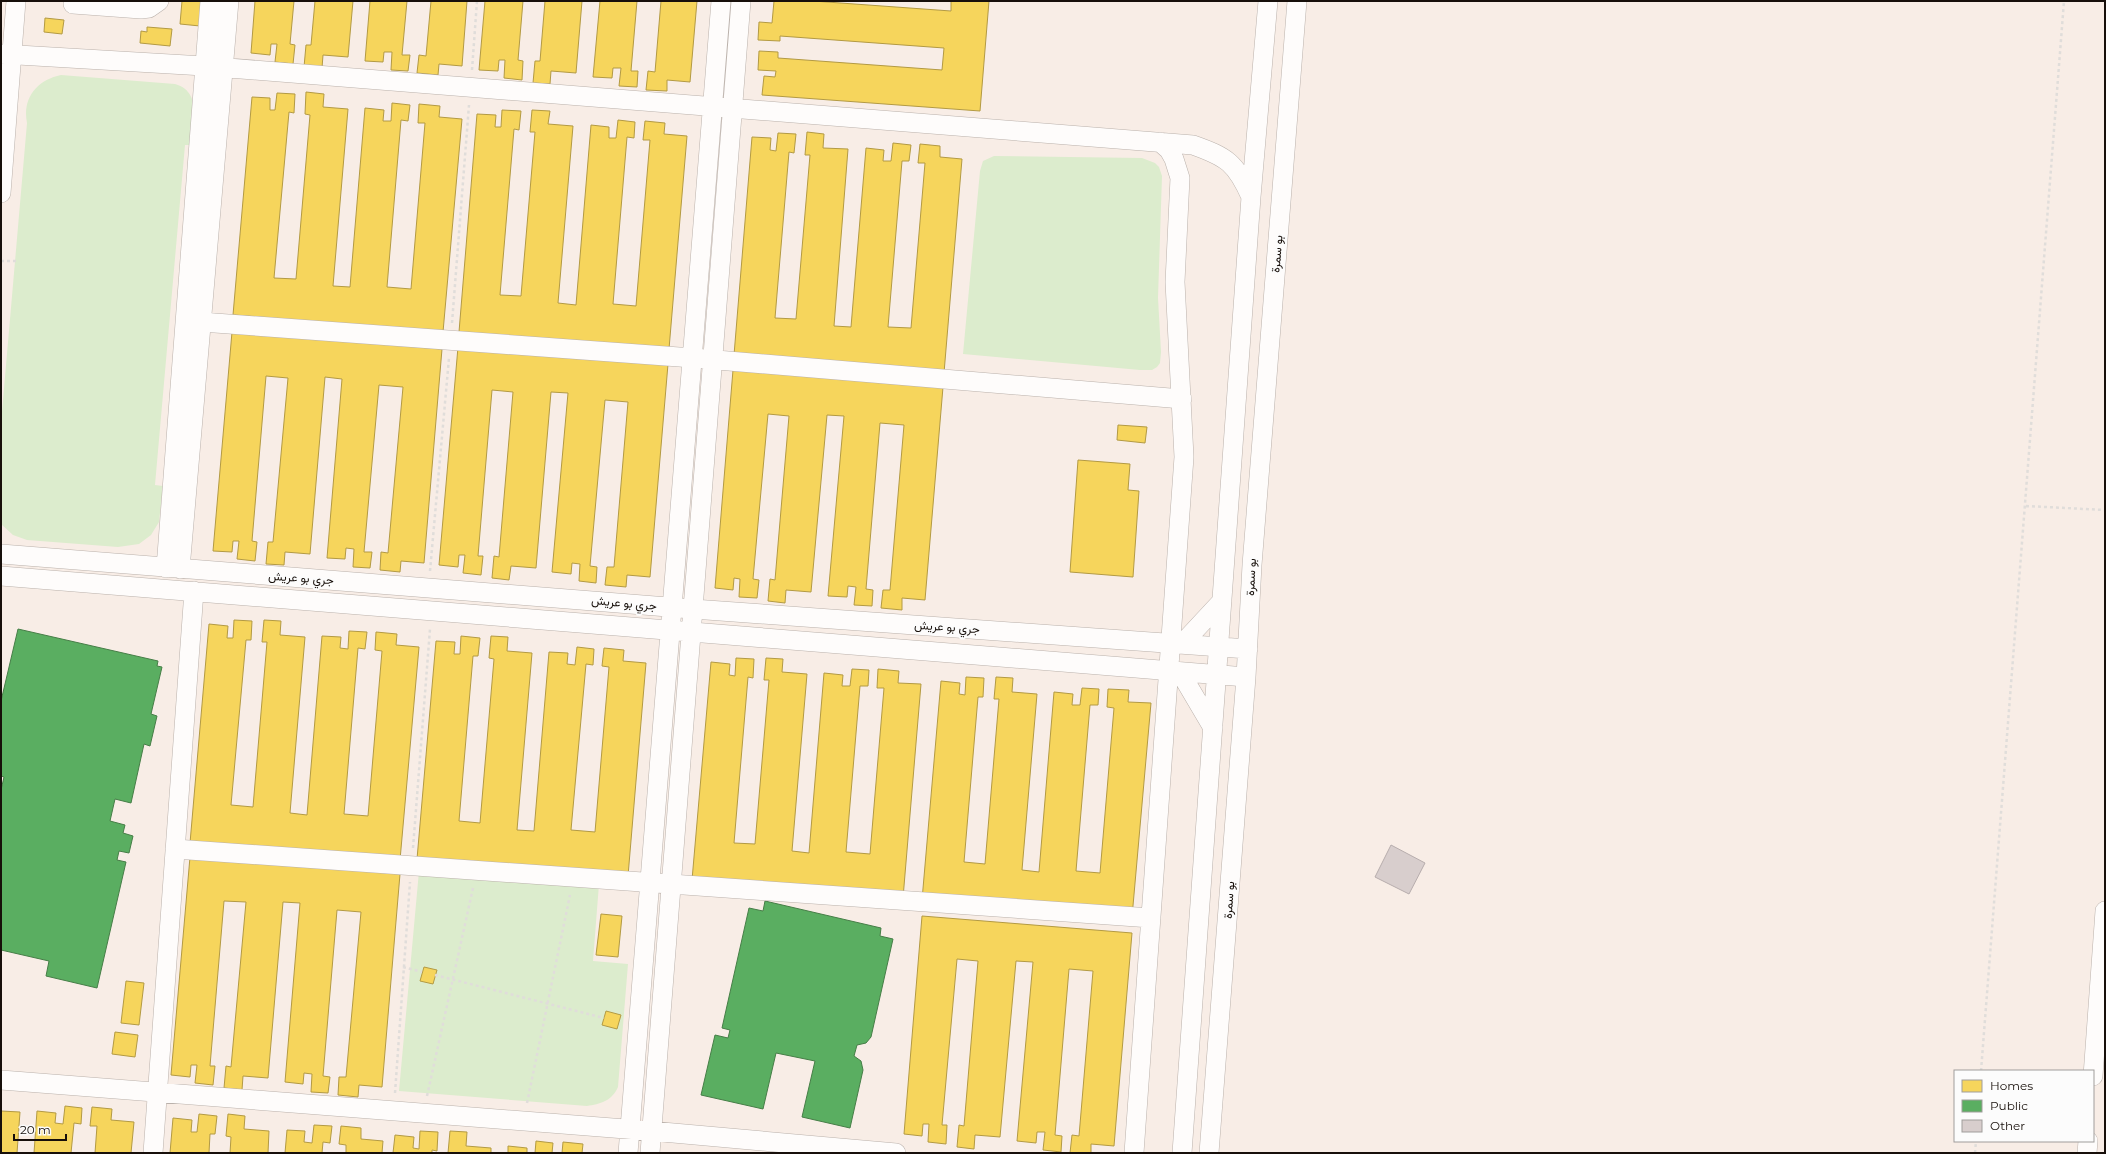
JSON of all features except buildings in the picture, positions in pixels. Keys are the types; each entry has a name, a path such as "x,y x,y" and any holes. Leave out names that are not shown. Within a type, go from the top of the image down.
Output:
{"street":[{"path":"1,193 6,54 16,1"},
{"path":"73,4 140,9 149,8 159,1"},
{"path":"173,568 204,66 210,1"},
{"path":"173,568 201,322 229,1"},
{"path":"628,1153 721,1"},
{"path":"650,1153 714,360 741,1"},
{"path":"1182,1153 1252,197 1268,1"},
{"name":"بو سمرة","path":"1209,1153 1248,650 1252,565 1296,1"},
{"path":"6,54 204,66 224,69 1193,145 1218,154 1233,165 1243,178 1252,197"},
{"path":"1134,1153 1151,918 1177,644 1184,457 1175,282 1180,178 1174,159 1169,150 1160,142"},
{"path":"201,322 693,358 1182,399"},
{"name":"جري بو عريش","path":"1,554 693,609 1248,650"},
{"name":"جري بو عريش","path":"1,576 1246,677"},
{"path":"153,1153 194,591"},
{"path":"1177,644 1222,601"},
{"path":"1175,671 1213,728"},
{"path":"176,849 1151,918"},
{"path":"2093,1070 2105,911"},
{"path":"1,1080 158,1091 651,1131 896,1153"},
{"path":"2087,1153 2088,1142"}],"path":[{"path":"429,588 451,340 477,1"},
{"path":"1981,1070 2064,1"},
{"path":"1,260 19,261"},
{"path":"2026,506 2105,510"},
{"path":"394,1111 403,967 432,610"},
{"path":"423,1113 477,870"},
{"path":"523,1121 574,877"},
{"path":"403,967 422,972"},
{"path":"435,975 604,1018"},
{"path":"1975,1153 1976,1142"}],"green space":[{"path":"61,75 175,84 184,88 193,101 195,119 192,145 185,145 155,485 163,486 159,522 151,535 139,544 118,547 27,540 13,535 1,524 1,423 27,123 27,106 29,98 38,86 52,77"},
{"path":"994,156 1142,158 1155,163 1159,167 1162,176 1158,298 1161,352 1160,363 1157,367 1152,370 1140,370 963,354 980,171 983,161"},
{"path":"419,871 599,884 593,961 628,964 618,1087 609,1099 601,1103 587,1106 399,1091"}]}
